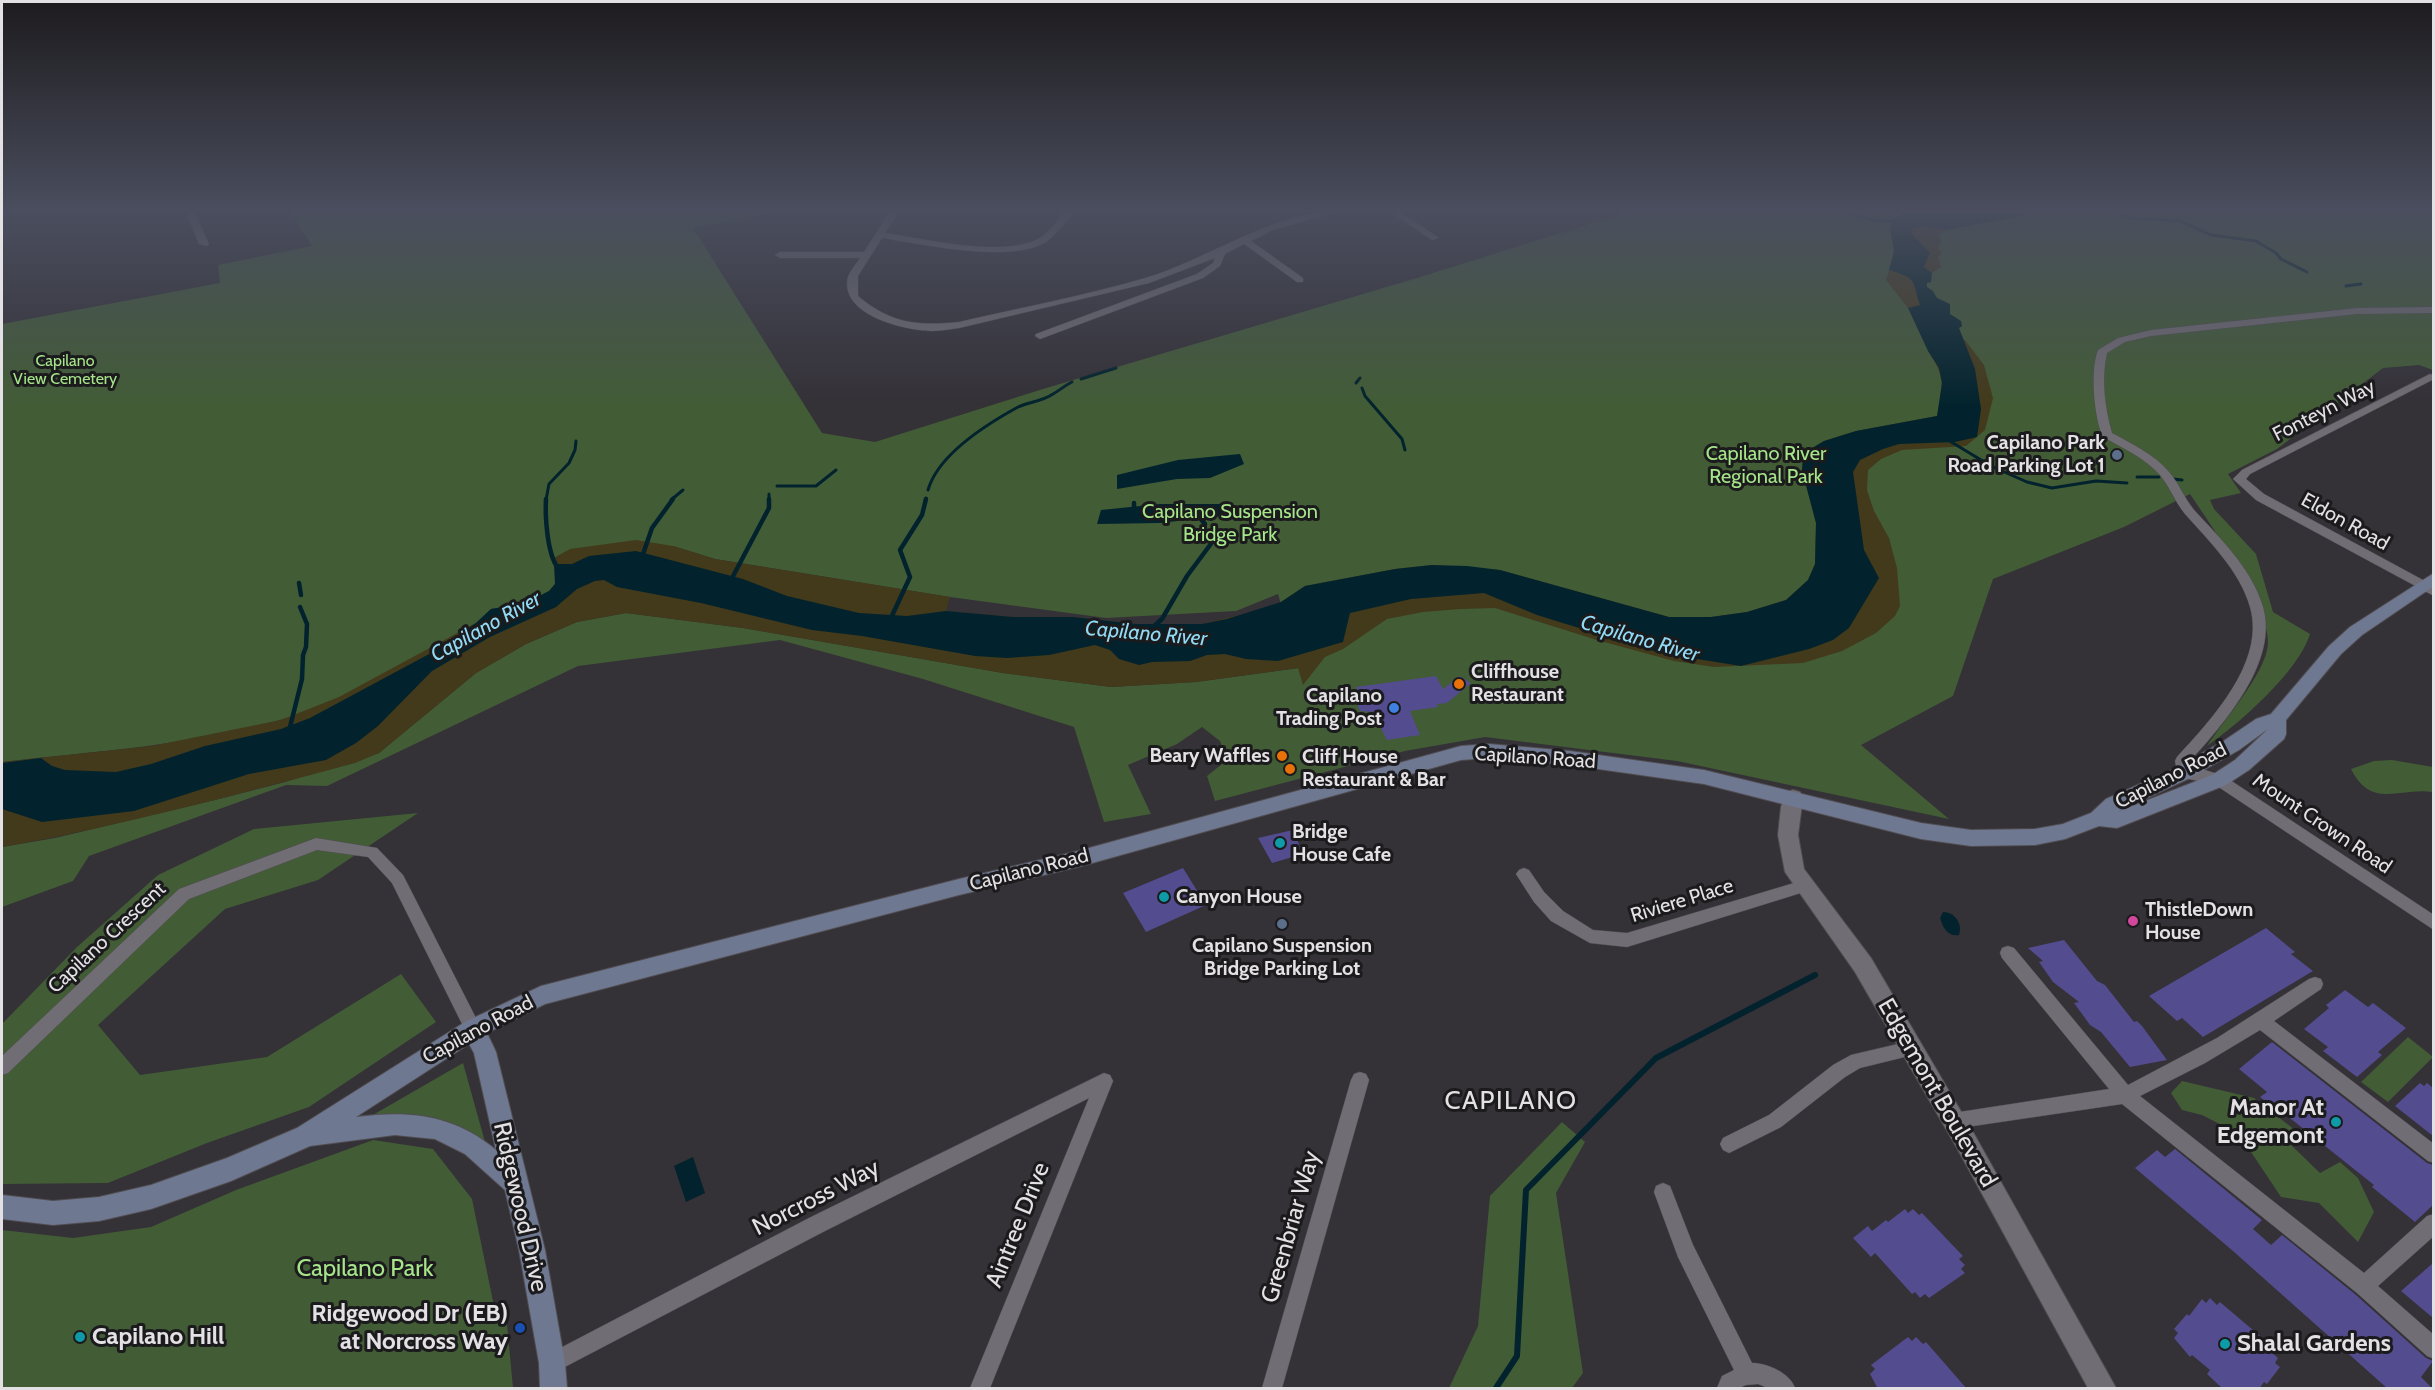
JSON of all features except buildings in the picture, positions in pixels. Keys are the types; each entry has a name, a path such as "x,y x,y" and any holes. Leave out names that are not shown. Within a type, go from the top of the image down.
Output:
{"main road":[{"name":"Capilano Road","path":"2,1207 53,1213 123,1204 231,1169 305,1136 473,1029 520,1004 556,992 1078,859 1461,753 1489,751 1570,758 1704,777 1793,797 1922,831 1971,838 2035,837 2065,831 2098,818 2113,804 2182,773 2240,740 2262,724 2277,719 2335,650 2356,631 2429,586"},
{"name":"Capilano Road","path":"2098,818 2117,820 2219,780 2242,765 2277,734 2277,719"},
{"path":"2219,780 2219,768 2234,760 2240,740"},
{"path":"2139,812 2144,800 2175,787 2182,773"},
{"name":"Ridgewood Drive","path":"473,1029 485,1052 532,1250 552,1363 554,1389"},
{"path":"305,1136 386,1124 423,1125 439,1129 472,1144 515,1182"}],"street":[{"path":"855,276 851,283 857,301 884,319 931,328 959,325 1146,281 1159,276"},
{"path":"1040,336 1200,276"},
{"path":"1294,276 1300,280"},
{"path":"2182,773 2181,761 2205,737 2234,697 2255,656 2260,641 2257,607 2217,540 2182,504 2162,471 2128,446 2107,435 2101,418 2100,404 2102,351 2122,340 2151,333 2357,311 2433,310"},
{"name":"Fonteyn Way","path":"2241,482 2240,476 2246,472 2430,377"},
{"name":"Eldon Road","path":"2241,482 2260,497 2429,586"},
{"name":"Mount Crown Road","path":"2182,773 2205,775 2219,780 2433,924"},
{"name":"Edgemont Boulevard","path":"1793,797 1786,828 1795,872 1863,965 2103,1389"},
{"name":"Capilano Crescent","path":"2,1067 184,894 316,844 372,852 398,879 473,1029"},
{"name":"Riviere Place","path":"1524,873 1539,897 1557,916 1590,936 1627,940 1804,886"},
{"path":"2008,953 2125,1095 2364,1286 2433,1349"},
{"path":"1953,1121 2125,1095 2169,1074 2262,1021 2315,984"},
{"path":"2262,1021 2433,1155"},
{"path":"1730,1144 1774,1121 1839,1071 1857,1061 1911,1049"},
{"name":"Greenbriar Way","path":"1272,1389 1360,1080"},
{"name":"Norcross Way","path":"552,1363 816,1225 1104,1081"},
{"name":"Aintree Drive","path":"980,1389 1104,1081"},
{"path":"1662,1192 1685,1250 1746,1373"},
{"path":"2364,1286 2433,1223"},
{"path":"1727,1389 1728,1383 1746,1373 1768,1375 1785,1389"}],"green space":[{"name":"Capilano River Regional Park","path":"219,276 723,276 822,433 875,442 1043,389 1424,276 2433,276 2433,370 2419,365 2383,368 2277,449 2228,474 2241,493 2210,500 2214,509 2256,554 2273,612 2310,634 2304,649 2281,680 2251,711 2207,746 2260,669 2268,644 2260,610 2250,590 2190,494 2124,527 1993,579 1953,696 1861,745 1949,819 1677,761 1485,737 1405,751 1215,801 1207,776 1227,760 1220,741 1202,727 1177,744 1128,765 1151,814 1104,822 1074,727 923,679 780,640 578,666 327,786 286,785 89,856 73,881 2,907 2,847 55,838 219,799 285,782 379,753 476,673 526,644 577,622 626,613 743,628 1003,673 1111,687 1196,682 1299,668 1278,594 1236,611 1106,618 950,597 715,559 673,546 555,572 555,584 549,591 526,603 491,609 476,623 380,677 305,712 246,729 177,742 2,762 2,324 220,283"},
{"path":"2392,760 2433,767 2433,792 2377,793 2359,782 2351,769 2374,761"},
{"path":"418,813 318,880 225,909 98,1025 140,1075 267,1057 401,974 436,1022 309,1107 207,1143 108,1183 2,1184 2,1024 77,947 158,875 254,829"},
{"path":"2408,1037 2433,1057 2388,1102 2361,1082"},
{"path":"463,1063 487,1149 371,1116"},
{"path":"2182,1081 2254,1098 2295,1130 2286,1140 2320,1173 2340,1162 2358,1178 2374,1212 2358,1242 2319,1203 2281,1197 2239,1134 2202,1115 2182,1110 2171,1093"},
{"path":"1562,1122 1585,1142 1556,1193 1583,1373 1572,1388 1449,1388 1478,1326 1490,1196"},
{"name":"Capilano Park","path":"373,1140 433,1149 472,1199 494,1306 505,1303 513,1388 2,1388 2,1230 73,1238 151,1227 236,1190"}],"sand":[{"path":"1887,276 1910,278 1921,306 1908,308 1886,280"},
{"path":"1965,340 1984,365 1993,398 1985,430 1966,446 1902,450 1881,459 1868,470 1867,490 1874,511 1889,538 1897,568 1900,606 1895,616 1876,633 1842,651 1803,663 1714,667 1674,661 1495,608 1460,609 1423,612 1387,619 1343,649 1325,657 1303,685 1298,668 1196,682 1111,687 1003,673 743,628 626,613 577,622 526,644 476,673 379,753 355,763 224,798 47,839 2,847 2,762 152,746 281,720 339,697 476,623 523,621 556,607 558,563 554,564 552,559 570,549 636,540 673,546 715,559 950,597 946,611 1013,617 1073,617 1135,624 1202,624 1259,610 1281,602 1305,586 1395,569 1432,565 1500,570 1669,617 1711,617 1747,612 1786,600 1808,580 1815,564 1816,523 1802,470 1803,459 1809,450 1824,441 1856,431 1937,416 1942,382 1938,367 1928,351"}],"water":[{"name":"Capilano River","path":"1905,276 1932,276 1927,287 1937,298 1950,304 1950,314 1961,321 1962,326 1959,328 1975,369 1981,409 1977,437 1955,442 1899,444 1860,460 1853,472 1864,550 1879,578 1849,628 1833,640 1809,649 1741,666 1660,653 1537,615 1484,593 1411,599 1350,613 1343,642 1278,661 1246,659 1225,654 1207,655 1190,661 1152,662 1139,665 1119,659 1110,650 1095,645 1049,655 1007,658 975,656 862,636 812,630 701,603 617,587 604,580 595,581 577,589 556,607 490,637 432,671 378,726 356,743 326,760 249,774 134,811 42,822 2,809 2,763 41,758 52,766 65,770 116,772 151,764 205,746 281,729 310,718 431,653 476,623 491,609 526,603 549,591 555,584 554,564 572,564 589,556 636,551 743,579 787,596 859,613 907,616 946,611 1013,617 1073,617 1135,624 1202,624 1227,619 1281,602 1305,586 1395,569 1432,565 1500,570 1669,617 1711,617 1747,612 1786,600 1808,580 1815,564 1816,523 1802,470 1803,459 1809,450 1824,441 1856,431 1937,416 1942,383 1939,368 1928,351 1908,308 1920,305 1914,285"},
{"path":"1240,454 1244,464 1210,478 1177,479 1117,489 1117,475 1178,460"},
{"path":"1160,504 1221,504 1221,516 1160,523 1097,524 1101,510"},
{"path":"1943,912 1957,919 1960,927 1959,935 1952,935 1944,928 1940,918"},
{"path":"693,1157 705,1193 686,1202 674,1166"}],"waterway":[{"path":"2346,286 2361,284"},
{"path":"1081,379 1116,368"},
{"path":"1356,383 1360,378"},
{"path":"928,490 933,477 942,465 965,442 992,422 1018,407 1049,396 1072,382"},
{"path":"1362,388 1365,396 1402,439 1405,450"},
{"path":"1948,440 1991,466 2027,482 2052,488 2096,481 2127,483"},
{"path":"546,500 549,484 569,463 576,441"},
{"path":"777,486 816,486 836,470"},
{"path":"2137,477 2159,477"},
{"path":"2173,479 2182,480"},
{"path":"671,500 683,490"},
{"path":"731,580 769,508 769,494"},
{"path":"642,557 652,528 673,499"},
{"path":"890,620 910,577 900,550 922,515 926,499"},
{"path":"546,500 549,544 558,568"},
{"path":"1200,518 1205,524"},
{"name":"Capilano River","path":"1152,628 1162,619 1187,576 1216,537 1212,532"},
{"path":"299,583 301,595"},
{"path":"289,731 302,679 303,655 306,647 307,624 300,607"},
{"path":"1496,1388 1517,1356 1526,1190 1656,1058 1815,975"}],"place":[{"name":"Capilano Park Road Parking Lot 1","path":"2117,455"},
{"name":"Cliffhouse Restaurant","path":"1459,684"},
{"name":"Capilano Trading Post","path":"1394,708"},
{"name":"Beary Waffles","path":"1282,756"},
{"name":"Cliff House Restaurant & Bar","path":"1290,769"},
{"name":"Bridge House Cafe","path":"1280,843"},
{"name":"Canyon House","path":"1164,897"},
{"name":"ThistleDown House","path":"2133,921"},
{"name":"Capilano Suspension Bridge Parking Lot","path":"1282,924"},
{"name":"Manor At Edgemont","path":"2336,1122"},
{"name":"Ridgewood Dr (EB) at Norcross Way","path":"520,1328"},
{"name":"Capilano Hill","path":"80,1337"},
{"name":"Shalal Gardens","path":"2225,1344"}],"district":[{"name":"CAPILANO","path":"1511,1101"}],"park label":[{"name":"Capilano View Cemetery","path":"65,370"},
{"name":"Capilano Suspension Bridge Park","path":"1230,524"}]}
